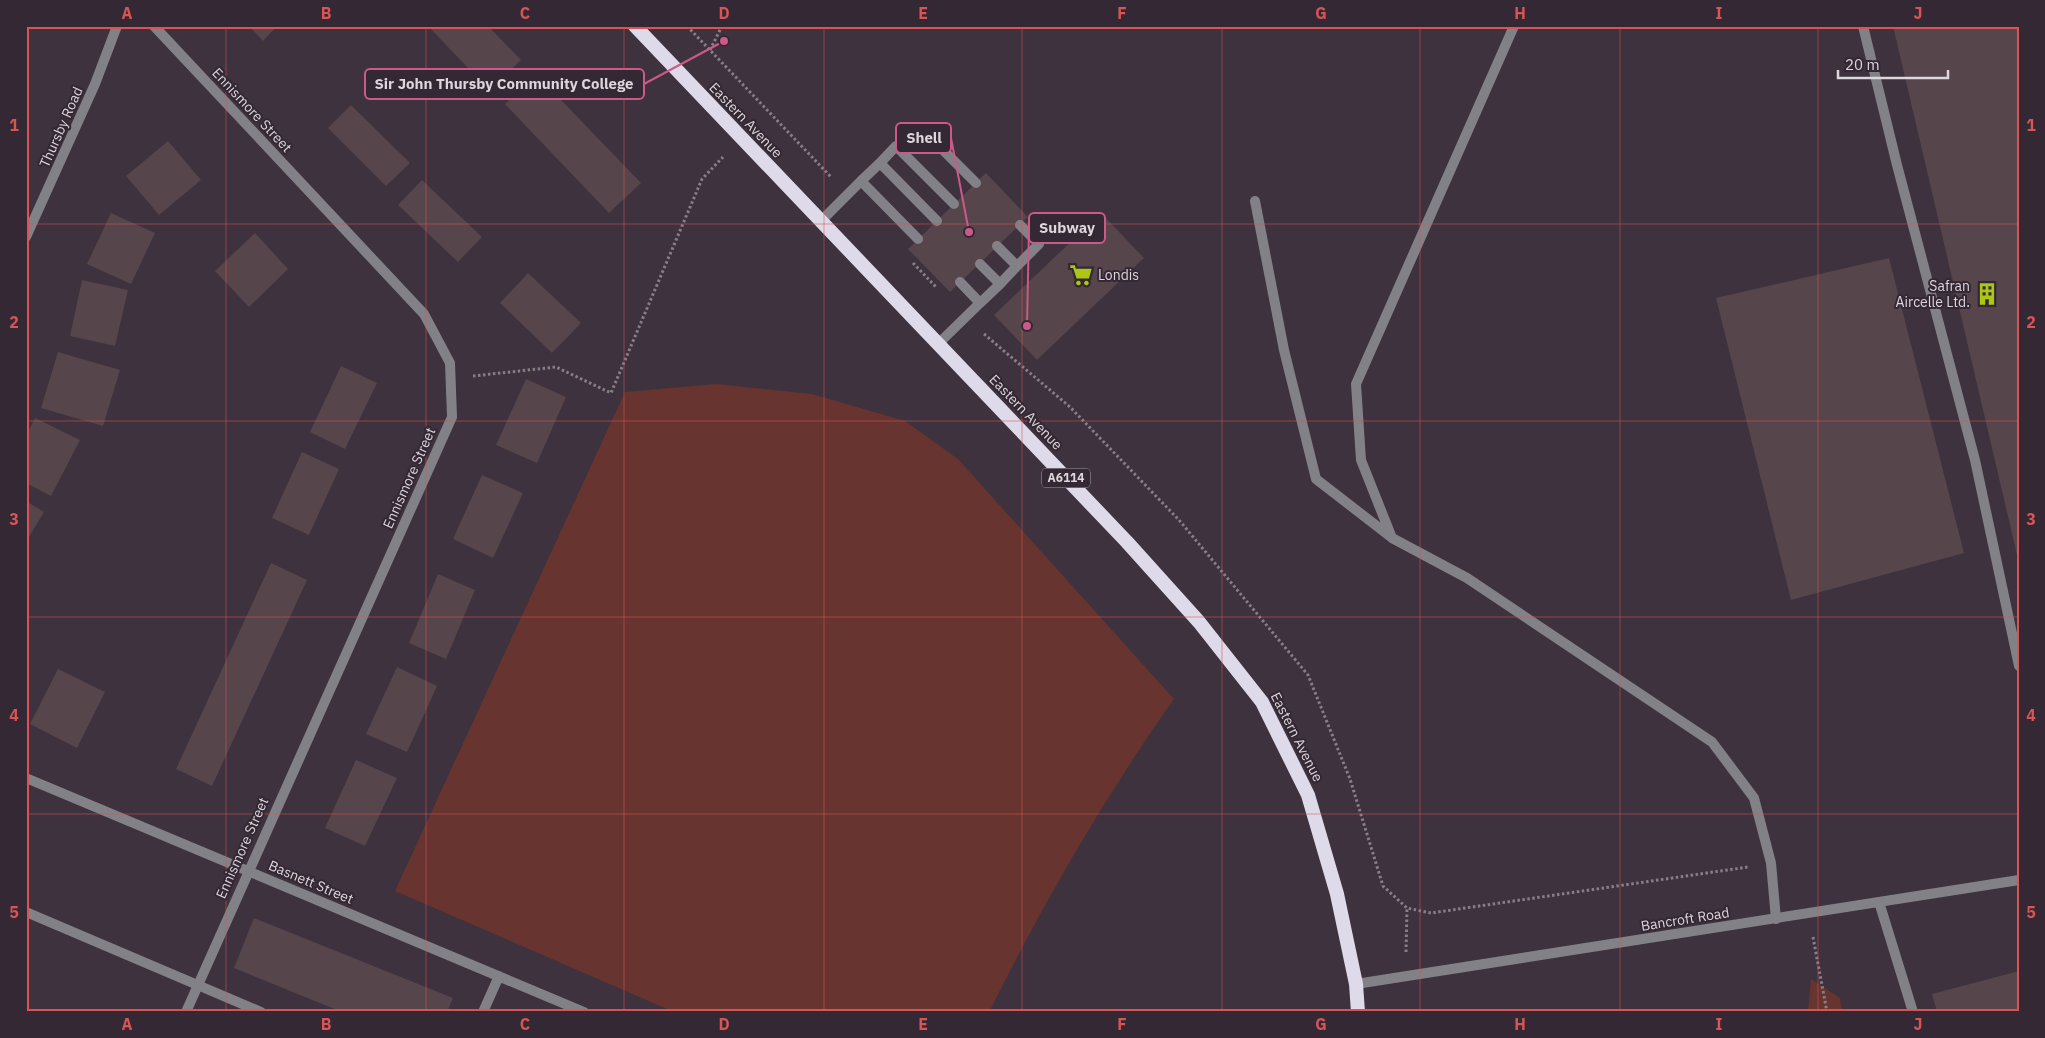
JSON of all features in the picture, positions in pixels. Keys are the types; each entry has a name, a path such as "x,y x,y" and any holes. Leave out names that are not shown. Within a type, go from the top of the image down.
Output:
{"highway":[{"name":"Eastern Avenue","path":"635,26 1127,542 1199,622 1262,702 1308,795 1337,894 1356,984 1358,1012"}],"street":[{"name":"Thursby Road","path":"26,236 95,84 117,26"},
{"name":"Ennismore Street","path":"154,26 424,314 450,363 452,417 196,984 186,1012"},
{"path":"1392,538 1361,460 1356,384 1514,26"},
{"path":"1863,26 1897,165 1975,460 2019,666"},
{"path":"821,221 896,146 938,145 976,183"},
{"path":"896,146 954,204"},
{"path":"880,163 937,221"},
{"path":"861,181 918,239"},
{"path":"1255,201 1284,350 1316,479 1392,538 1466,578 1712,742 1754,798 1771,864 1776,919"},
{"path":"938,344 1039,244 1020,225"},
{"path":"997,246 1017,266"},
{"path":"980,264 1000,284"},
{"path":"960,282 980,303"},
{"name":"Basnett Street","path":"26,778 584,1012"},
{"name":"Bancroft Road","path":"1356,984 2019,880"},
{"path":"1880,902 1913,1012"},
{"path":"26,912 261,1012"},
{"path":"483,1012 499,976"}],"path":[{"path":"687,26 848,194"},
{"path":"710,50 722,26"},
{"path":"450,378 556,367 611,392 702,179 741,137"},
{"path":"906,256 965,318 1077,414 1179,520 1308,675 1350,778 1384,886 1407,908 1431,913 1771,864"},
{"path":"1406,976 1407,908"},
{"path":"1809,914 1827,1012"}],"shaded area":[{"path":"716,384 812,394 905,421 958,459 1174,699 1099,813 1031,931 989,1012 674,1012 395,891 625,392"},
{"path":"1811,979 1840,998 1842,1012 1808,1012"}],"building":[{"path":"249,26 277,26 263,41"},
{"path":"428,26 488,26 521,60 489,90"},
{"name":"Safran Aircelle Ltd.","path":"1893,26 2019,26 2019,559 2018,559"},
{"path":"536,74 641,183 609,213 505,104"},
{"path":"351,105 410,163 386,186 328,128"},
{"path":"168,141 201,180 159,215 126,176"},
{"path":"986,173 1028,217 950,292 908,249"},
{"path":"422,180 482,237 458,262 398,205"},
{"path":"111,213 155,233 131,284 87,264"},
{"name":"Londis","path":"1101,213 1144,258 1037,360 994,315"},
{"path":"255,233 288,269 249,307 215,271"},
{"path":"1889,258 1964,553 1791,600 1716,298"},
{"path":"528,273 581,323 552,353 500,303"},
{"path":"82,280 128,290 115,346 70,336"},
{"path":"58,352 120,370 103,426 41,408"},
{"path":"341,366 377,383 345,449 310,432"},
{"path":"526,379 566,397 537,463 496,445"},
{"path":"35,418 80,440 51,496 26,483 26,435"},
{"path":"302,452 339,469 309,535 272,518"},
{"path":"482,475 523,493 493,558 453,539"},
{"path":"26,501 44,512 26,542"},
{"path":"271,563 307,580 212,786 176,769"},
{"path":"438,574 475,590 446,659 409,643"},
{"path":"397,667 437,686 407,752 366,734"},
{"path":"58,669 105,692 77,748 30,724"},
{"path":"356,760 397,778 365,846 325,828"},
{"path":"254,918 453,998 447,1012 342,1012 234,968"},
{"path":"2019,971 2019,1012 1937,1012 1932,994"}],"place":[{"name":"Sir John Thursby Community College","path":"724,41"},
{"name":"Shell","path":"969,232"},
{"name":"Londis","path":"1081,275"},
{"name":"Safran Aircelle Ltd.","path":"1987,294"},
{"name":"Subway","path":"1027,326"}]}
